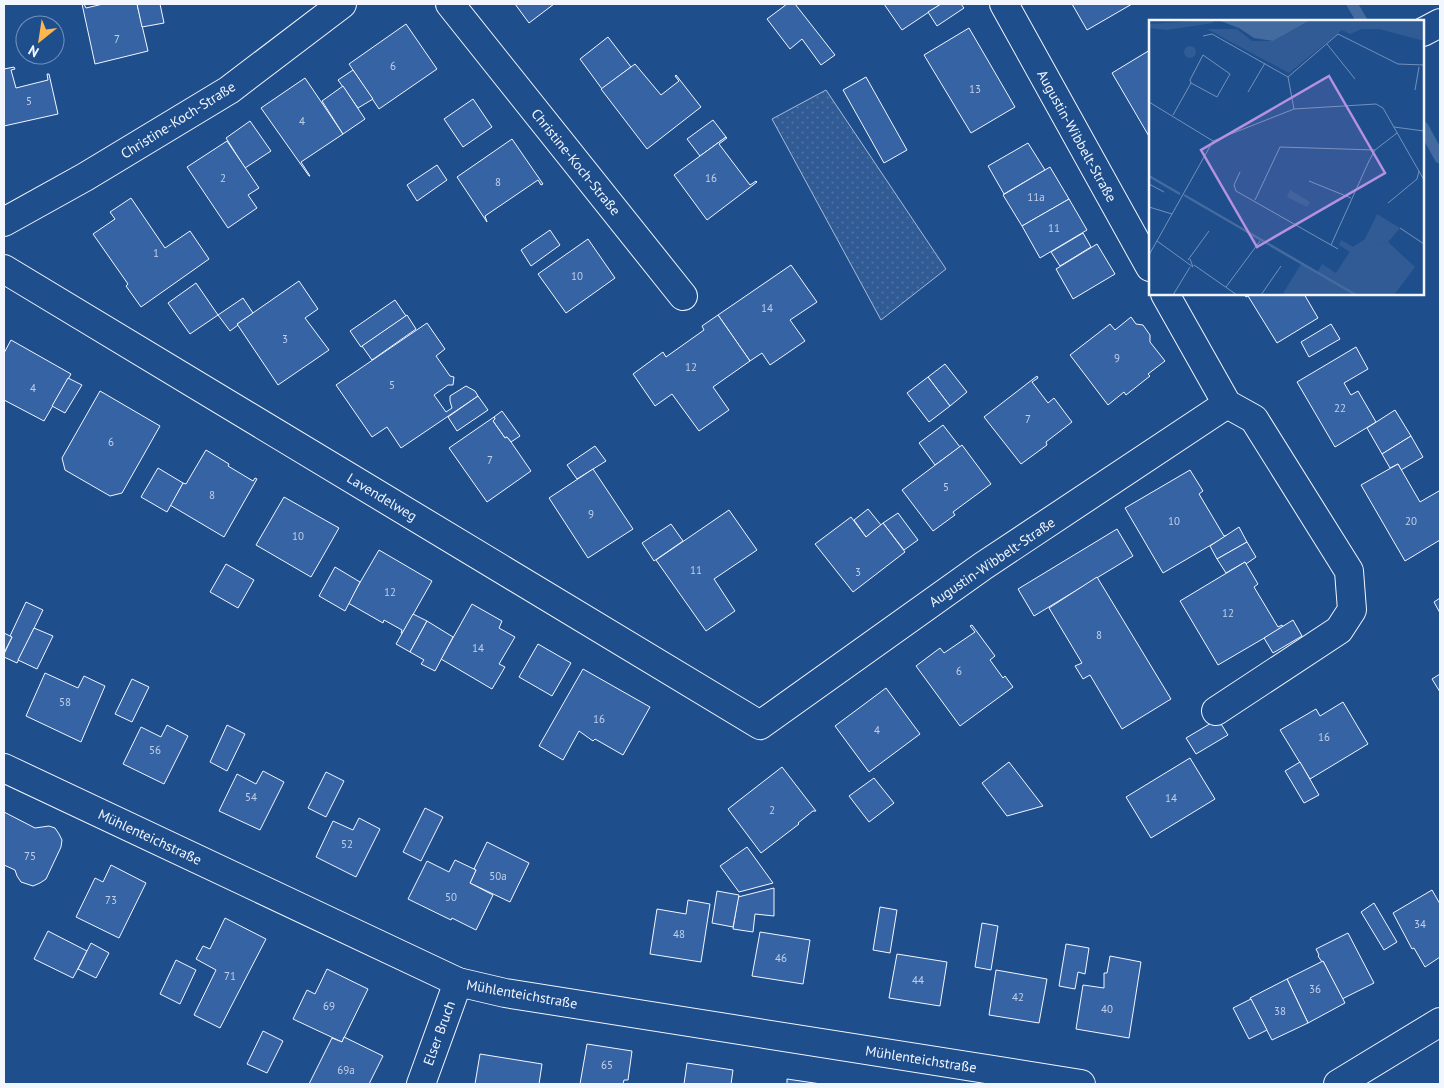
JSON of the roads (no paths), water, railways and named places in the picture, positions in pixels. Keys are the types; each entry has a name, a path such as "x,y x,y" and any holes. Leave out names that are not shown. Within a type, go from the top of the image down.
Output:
{"street":[{"name":"Christine-Koch-Straße","path":"4,222 85,177 228,90 342,4"},
{"name":"Christine-Koch-Straße","path":"450,4 683,296"},
{"name":"Augustin-Wibbelt-Straße","path":"1004,4 1149,265"},
{"path":"1424,32 1440,24"},
{"name":"Lavendelweg","path":"4,269 760,725"},
{"path":"1166,295 1227,404 1254,419 1348,571 1352,610 1339,630 1216,711"},
{"name":"Augustin-Wibbelt-Straße","path":"760,725 983,566 1227,404"},
{"name":"Mühlenteichstraße","path":"4,768 458,982 505,993 1081,1084"},
{"name":"Elser Bruch","path":"420,1084 458,982"},
{"path":"1338,1084 1440,1022"}],"waterway":[{"path":"1352,4 1361,20"},
{"path":"1424,129 1440,158"}]}
